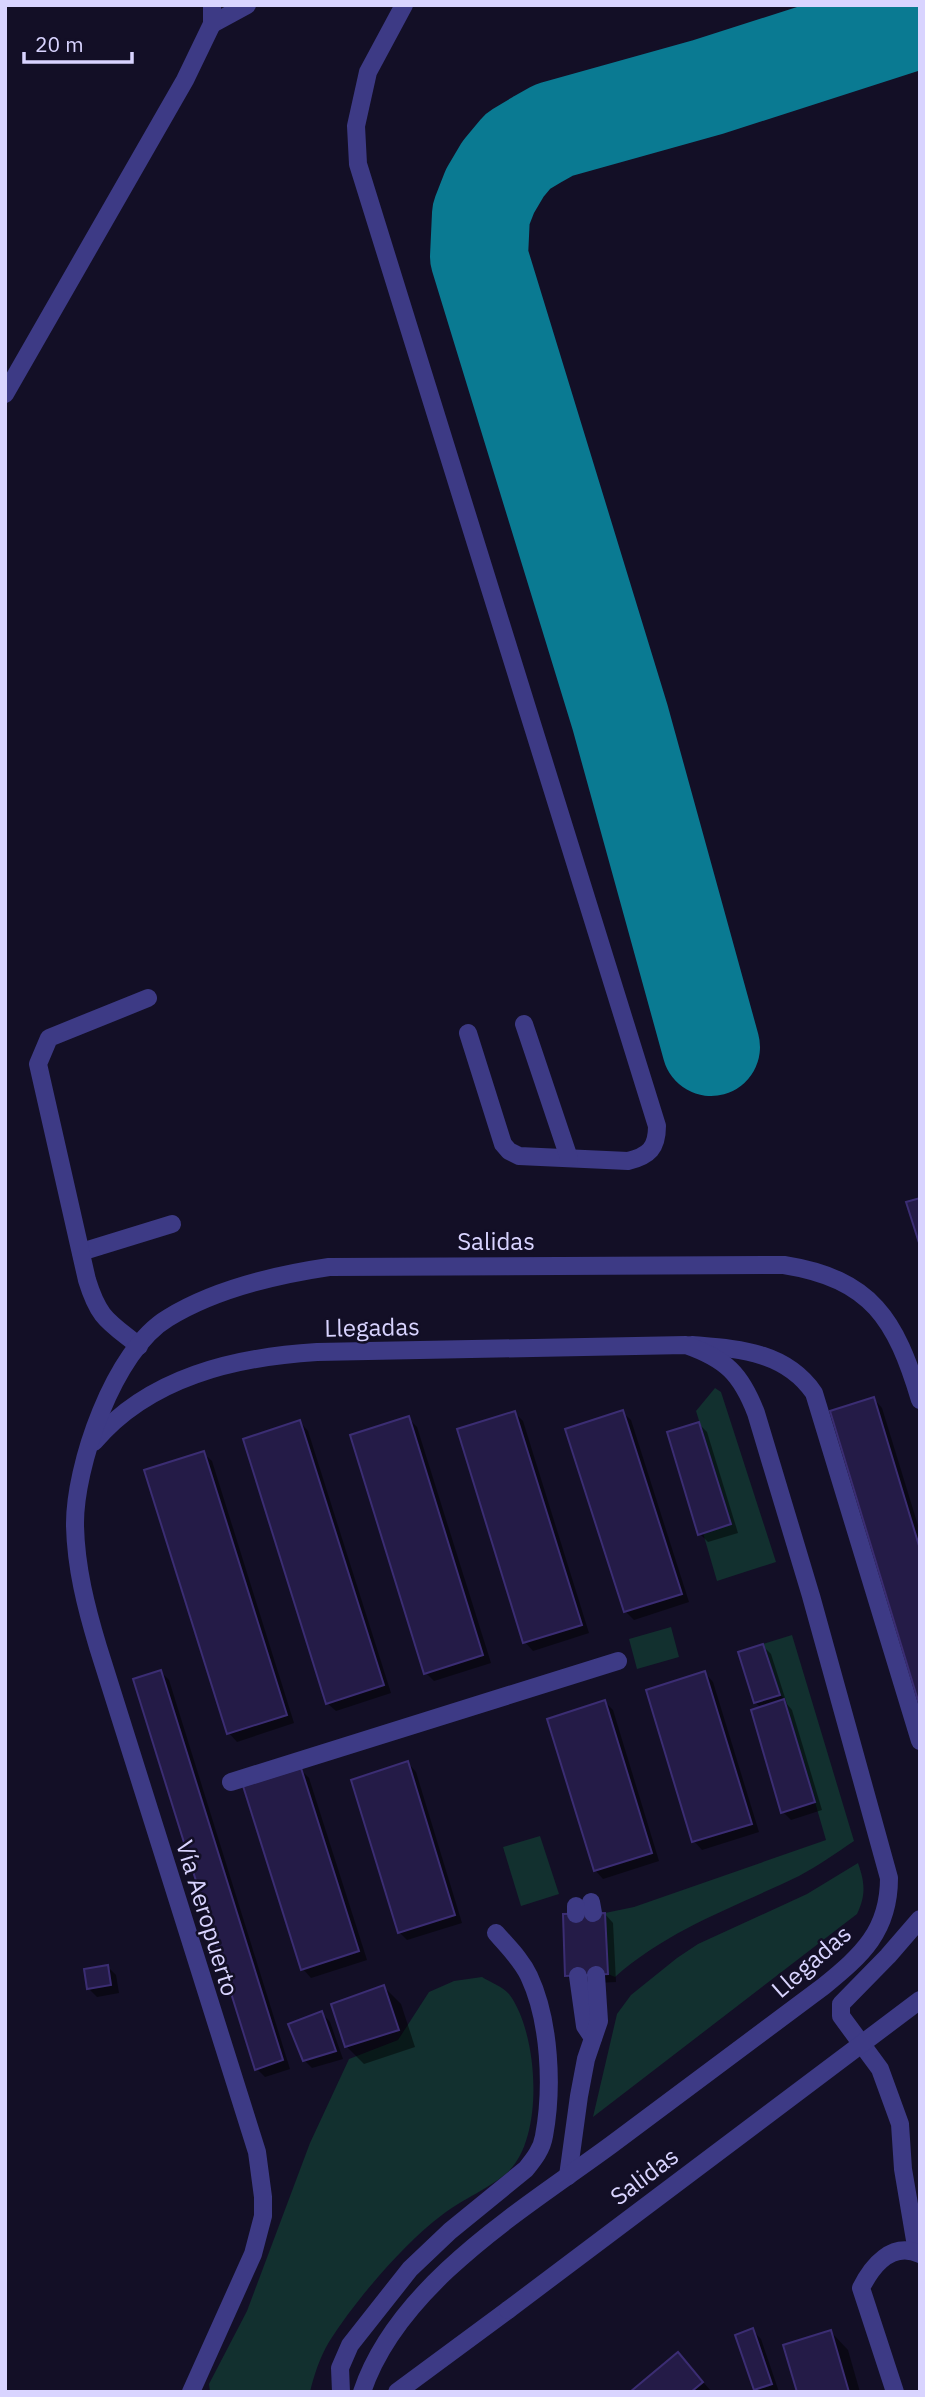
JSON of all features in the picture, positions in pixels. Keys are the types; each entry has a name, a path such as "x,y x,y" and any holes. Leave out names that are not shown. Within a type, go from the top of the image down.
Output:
{"street":[{"path":"5,394 185,80 212,24 212,5"},
{"path":"212,24 247,5"},
{"path":"404,5 368,72 356,126 358,164 657,1126 657,1139 642,1157 628,1161 519,1156 509,1151 503,1144 468,1033"},
{"path":"139,1346 102,1317 95,1305 38,1063 49,1038 148,998"},
{"path":"524,1024 569,1158"},
{"path":"81,1252 172,1224"},
{"name":"Salidas","path":"88,1450 112,1387 139,1346 165,1319 214,1295 308,1270 358,1265 783,1265 805,1268 838,1279 866,1298 879,1311 898,1337 920,1400"},
{"name":"Llegadas","path":"362,2392 377,2356 421,2297 487,2236 852,1964 875,1936 886,1912 889,1878 756,1413 734,1372 718,1358 686,1345"},
{"name":"Llegadas","path":"88,1450 106,1428 155,1391 205,1371 266,1357 317,1352 686,1345 734,1348 770,1357 789,1367 814,1392 920,1741"},
{"name":"Vía Aeropuerto","path":"88,1450 77,1495 75,1527 85,1603 257,2152 262,2178 263,2216 253,2254 193,2390"},
{"path":"231,1782 618,1661"},
{"name":"Llegadas","path":"918,2253 903,2169 900,2124 880,2069 841,2016 841,2004 920,1919"},
{"path":"341,2392 340,2368 350,2345 373,2315 426,2253 526,2169 537,2155 544,2138 549,2074 544,2028 528,1974 496,1933"},
{"path":"568,2176 576,2114 599,2021 587,1975"},
{"name":"Salidas","path":"397,2392 920,2000"},
{"path":"895,2392 861,2288 871,2268 887,2255 902,2251 918,2253"}],"green space":[{"path":"715,1388 721,1392 776,1562 717,1581 703,1533 731,1524 696,1411"},
{"path":"671,1627 679,1657 637,1669 629,1639"},
{"path":"792,1635 854,1841 799,1876 680,1932 615,1977 608,1974 605,1913 634,1907 826,1840 785,1699 780,1695 763,1644"},
{"path":"540,1836 559,1894 521,1906 503,1847"},
{"path":"858,1863 863,1889 857,1914 593,2117 617,2014 631,1995 698,1944 807,1894"},
{"path":"482,1977 509,1994 519,2011 526,2033 531,2057 532,2109 521,2155 502,2177 450,2209 427,2227 381,2274 329,2342 310,2392 210,2392 209,2384 247,2311 310,2143 349,2059 398,2040 429,1992 454,1981"}],"building":[{"path":"920,1198 920,1246 906,1202"},
{"path":"874,1397 920,1549 920,1707 830,1411"},
{"path":"623,1410 682,1594 624,1612 565,1429"},
{"path":"515,1411 582,1625 523,1643 457,1429"},
{"path":"409,1416 483,1655 424,1674 350,1435"},
{"path":"300,1420 384,1685 326,1704 243,1439"},
{"path":"699,1422 731,1524 698,1535 667,1432"},
{"path":"204,1451 287,1715 227,1734 144,1470"},
{"path":"763,1644 780,1695 754,1703 738,1652"},
{"path":"161,1670 283,2060 255,2070 133,1679"},
{"path":"705,1671 752,1824 692,1842 646,1690"},
{"path":"784,1699 815,1802 781,1813 751,1710"},
{"path":"605,1700 652,1853 594,1871 547,1719"},
{"path":"408,1761 455,1915 398,1933 351,1780"},
{"path":"301,1768 359,1951 301,1970 243,1786"},
{"path":"605,1913 608,1974 565,1976 563,1914"},
{"path":"108,1965 111,1985 87,1989 84,1969"},
{"path":"384,1985 399,2030 345,2047 331,2004"},
{"path":"322,2011 336,2051 303,2061 288,2024"},
{"path":"753,2328 772,2384 754,2390 735,2335"},
{"path":"831,2330 849,2392 797,2392 783,2345"},
{"path":"678,2352 703,2382 691,2392 630,2392"}],"taxiway":[{"path":"711,1047 620,717 479,257 481,214 490,191 518,151 554,130 708,87 920,19"}]}
